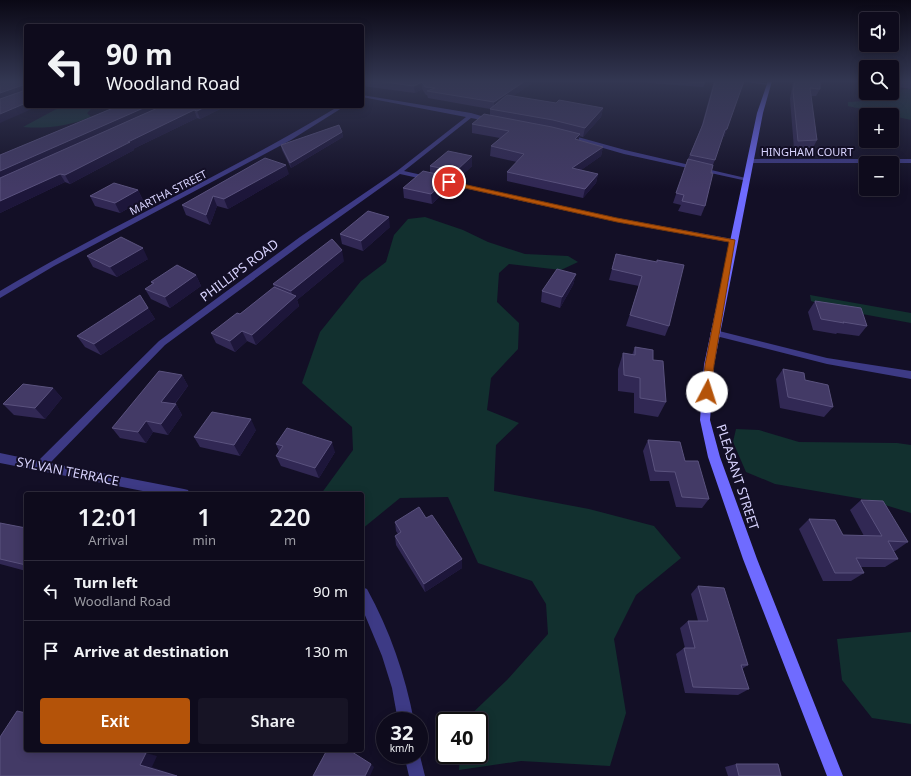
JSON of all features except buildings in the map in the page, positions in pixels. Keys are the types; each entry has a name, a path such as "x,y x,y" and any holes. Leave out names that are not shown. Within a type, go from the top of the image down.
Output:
{"street":[{"name":"MARTHA STREET","path":"0,295 51,264 283,142 324,117"},
{"name":"PHILLIPS ROAD","path":"40,466 162,343 303,240 400,172 469,117"},
{"path":"478,117 500,121"},
{"name":"PLEASANT STREET","path":"759,117 709,365 705,420 714,457 750,559 834,776"},
{"path":"559,134 624,152 747,179"},
{"name":"HINGHAM COURT","path":"751,161 911,161"},
{"path":"400,172 617,220 733,241"},
{"path":"715,333 827,361 911,375"},
{"name":"SYLVAN TERRACE","path":"0,458 174,492"},
{"path":"364,598 379,630 398,680 404,712"},
{"path":"414,764 417,776"}],"green space":[{"path":"41,117 90,117 74,123 57,126 40,128 23,127"},
{"path":"899,117 899,117 911,117 911,120"},
{"path":"425,217 463,230 488,242 525,254 568,256 578,262 561,270 509,264 499,273 497,302 519,323 518,349 491,378 487,410 519,423 496,445 494,491 589,509 654,526 681,558 636,595 614,639 626,713 610,766 521,761 459,770 459,764 488,764 488,712 473,712 507,680 548,634 546,604 532,581 478,563 448,497 400,498 364,527 364,492 322,492 353,450 352,427 302,383 320,332 361,281 386,262 394,235 408,219"},
{"path":"810,295 911,313 911,323 835,309 811,301"},
{"path":"736,429 759,430 799,442 897,443 911,445 911,513 869,500 775,484 746,472 733,442"},
{"path":"911,632 911,724 872,718 842,680 837,639"}],"route":[{"path":"449,182 617,220 733,241 709,365 707,392"}]}
